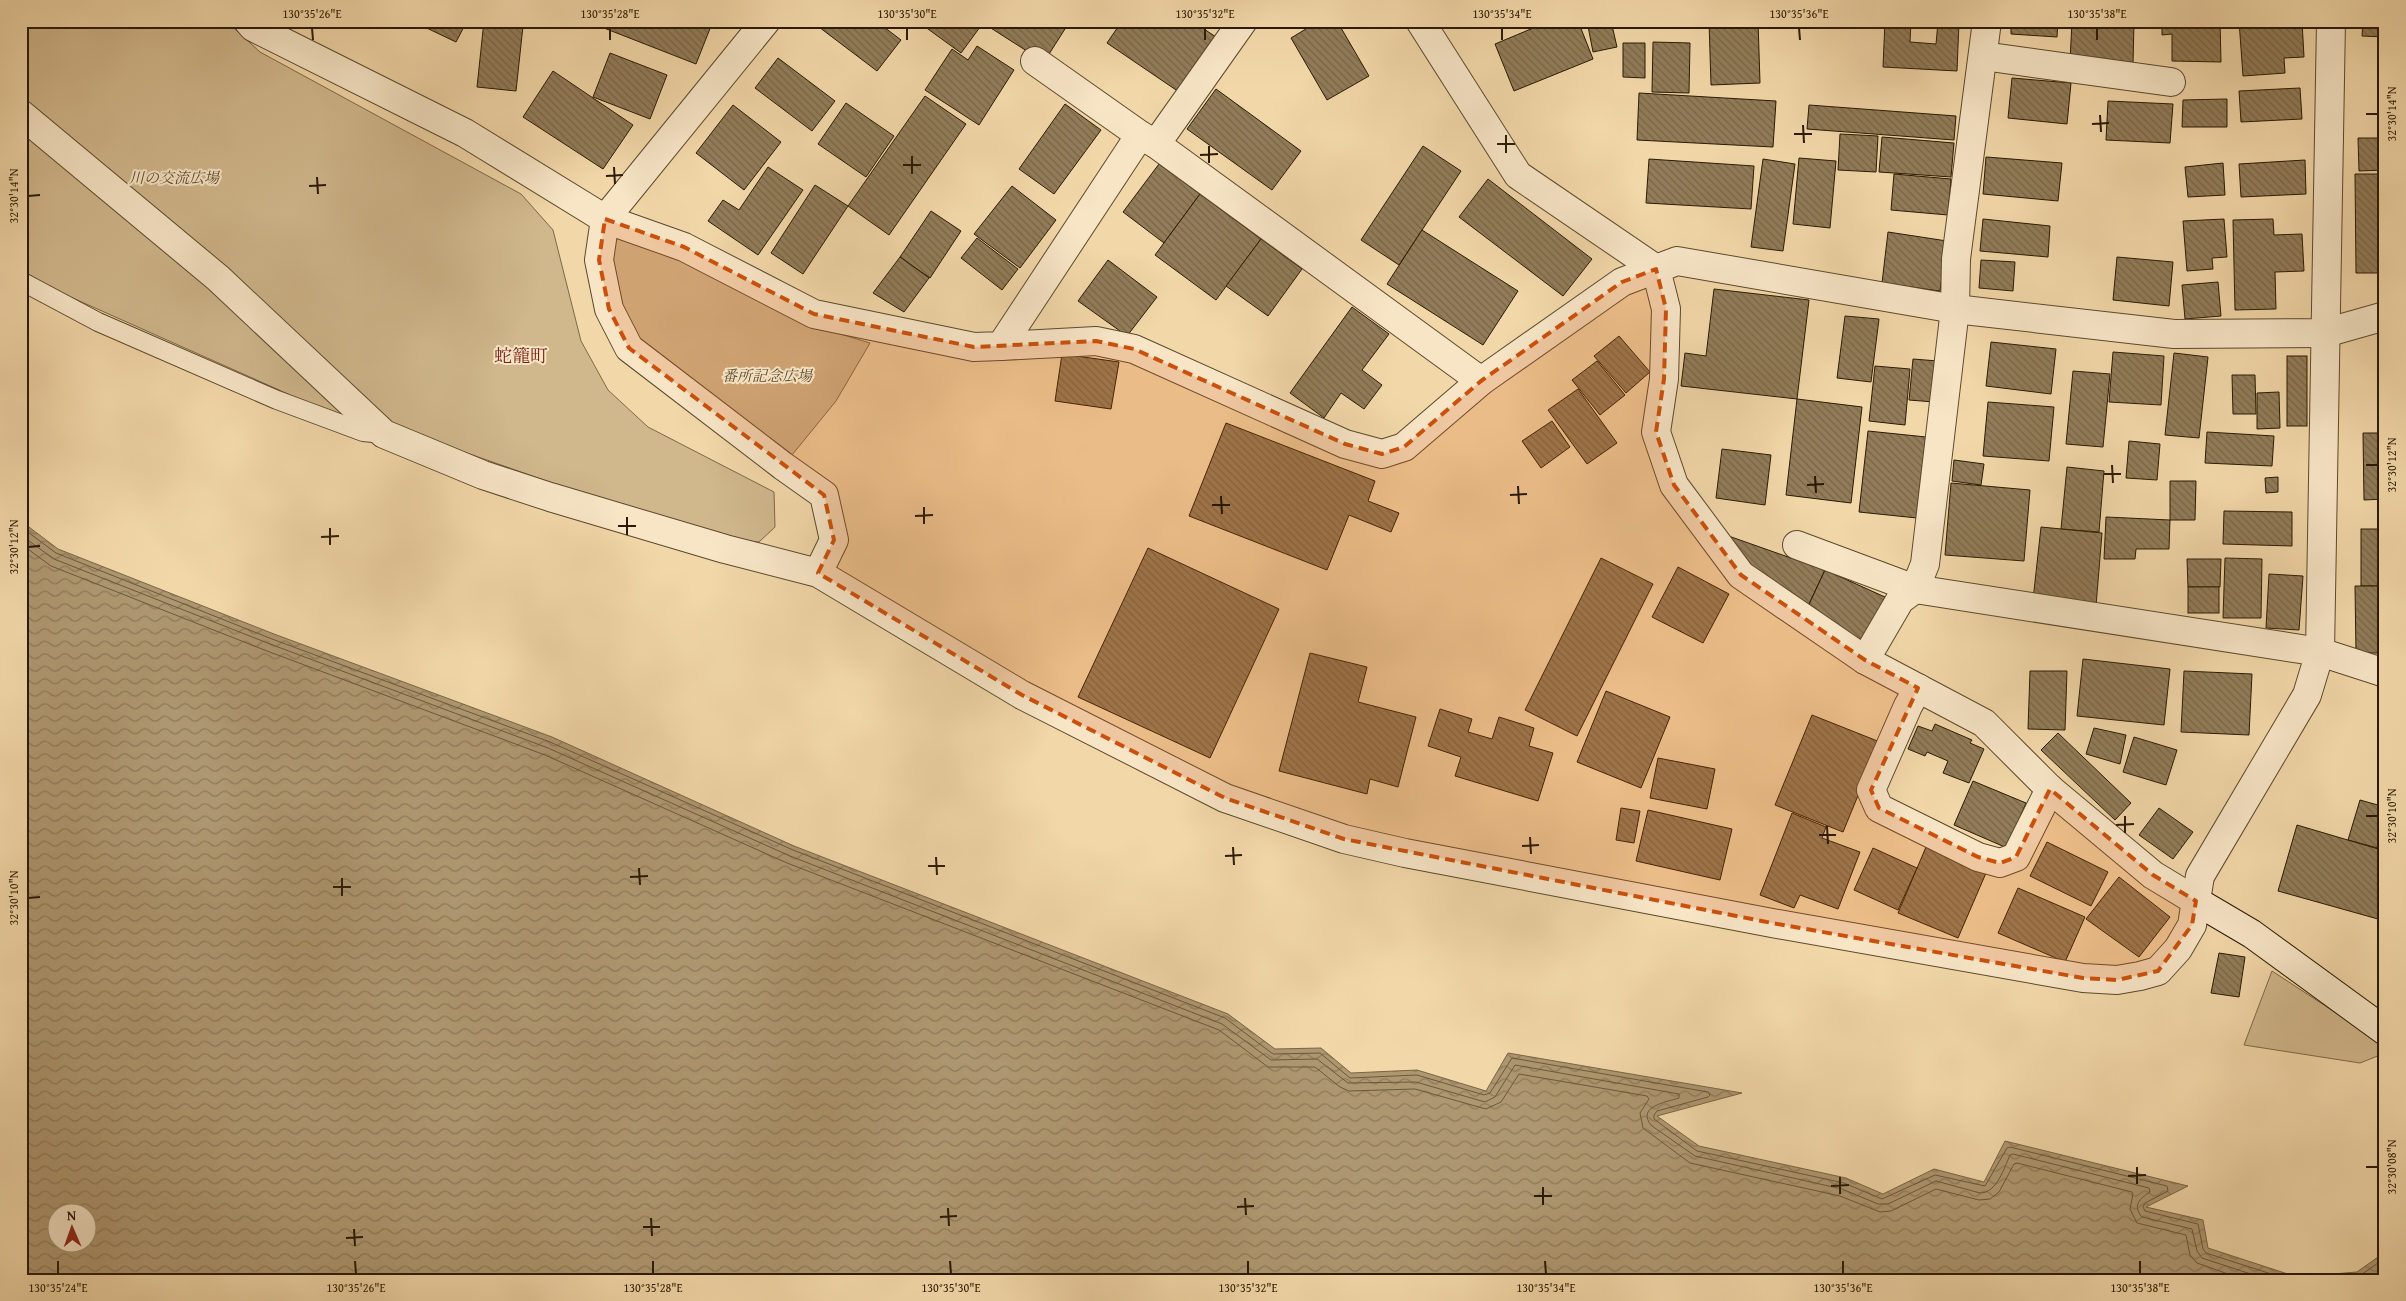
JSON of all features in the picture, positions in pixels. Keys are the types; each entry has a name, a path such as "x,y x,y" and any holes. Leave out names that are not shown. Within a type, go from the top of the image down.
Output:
{"street":[{"path":"248,21 253,27 465,133 605,218 684,247 814,314 974,347 1096,341 1134,349 1345,444 1382,454 1404,447 1481,381 1622,282 1677,261 1955,308 2174,334 2324,333 2385,316"},
{"path":"766,21 605,218 599,260 609,309 629,348 783,466 824,495 834,540 818,572"},
{"path":"1001,346 1148,140 1243,21"},
{"path":"1420,21 1518,175 1656,269 1666,308 1664,379 1656,432 1674,485 1741,575 1865,660 1984,723 2050,789 2153,875 2252,934 2385,1032"},
{"path":"1865,660 1900,600 1915,589 1925,564 1955,308 1956,259 1987,21"},
{"path":"21,114 218,278 384,434 483,475 550,497 725,549 818,572 1030,700 1225,798 1344,839 1405,853 1753,919 2083,978 2117,980 2158,971 2178,949 2192,924 2200,876 2307,695 2320,652 2324,333 2331,21"},
{"path":"1983,56 2171,82"},
{"path":"1035,61 1148,140 1481,381"},
{"path":"1797,545 1915,589 2320,652 2385,673"},
{"path":"1918,688 1908,706 1872,790 1878,808 1978,858 2000,863 2016,857 2050,789"}],"lane":[{"path":"21,281 98,322 277,400 363,432 384,434"}],"highlighted area":[{"path":"605,219 684,247 814,314 974,347 1096,341 1134,349 1345,444 1382,454 1404,447 1481,381 1622,282 1656,269 1666,309 1664,379 1656,432 1674,485 1741,575 1865,660 1918,688 1871,790 1879,808 1978,857 2000,863 2016,857 2050,789 2153,875 2196,901 2192,925 2158,971 2117,980 2083,978 1772,923 1344,839 1225,798 1022,695 818,573 834,540 824,495 629,348 609,309 599,260"}],"green space":[{"name":"川の交流広場","path":"21,21 226,21 260,52 521,194 553,230 581,341 608,390 648,427 774,492 775,527 759,542 703,536 467,453 333,414 48,287 21,269"},
{"name":"番所記念広場","path":"605,219 804,323 870,343 836,401 783,466 651,369 599,260"},
{"path":"2272,971 2385,1045 2385,1053 2360,1063 2244,1045"}],"water":[{"path":"21,521 58,549 274,634 552,737 794,846 1228,1014 1275,1049 1321,1048 1351,1073 1417,1070 1486,1091 1508,1053 1742,1093 1657,1116 1699,1146 1846,1178 1883,1194 1934,1169 1984,1182 2005,1141 2188,1186 2146,1207 2203,1220 2208,1248 2297,1277 2357,1272 2385,1252 2385,1280 21,1280"}],"building":[{"path":"412,21 467,21 456,42"},
{"path":"484,21 523,26 516,91 477,87"},
{"path":"586,21 713,21 696,64"},
{"path":"811,21 876,21 901,40 877,71"},
{"path":"917,21 981,21 983,23 961,53"},
{"path":"984,21 1070,21 1044,62 983,23"},
{"path":"1122,21 1192,21 1219,39 1182,94 1107,43"},
{"path":"1319,21 1337,21 1369,76 1327,100 1291,38"},
{"path":"1550,21 1578,21 1593,59 1514,91 1495,44"},
{"path":"1587,21 1611,21 1617,47 1593,52"},
{"path":"1709,21 1758,21 1760,83 1711,85"},
{"path":"1885,21 1911,21 1910,42 1936,44 1938,22 1959,22 1957,71 1883,67"},
{"path":"2011,21 2058,21 2057,37 2011,34"},
{"path":"2072,21 2134,21 2133,64 2070,62"},
{"path":"2162,21 2220,21 2221,62 2172,61 2172,34 2162,35"},
{"path":"2239,21 2302,21 2304,57 2284,58 2285,73 2243,76"},
{"path":"2363,21 2385,21 2385,37 2362,36"},
{"path":"1653,42 1690,43 1689,93 1652,92"},
{"path":"1623,43 1645,43 1645,78 1623,77"},
{"path":"977,46 1014,70 979,125 925,90 952,49 968,60"},
{"path":"610,53 667,75 650,119 593,97"},
{"path":"778,58 835,101 812,131 755,88"},
{"path":"553,71 633,125 603,169 523,117"},
{"path":"2012,78 2071,83 2067,124 2008,118"},
{"path":"2300,88 2302,119 2241,122 2239,91"},
{"path":"1216,89 1301,151 1272,190 1187,129"},
{"path":"1639,93 1776,101 1773,147 1637,140"},
{"path":"925,96 966,124 889,235 848,206"},
{"path":"2227,99 2227,127 2182,127 2183,100"},
{"path":"2108,101 2173,104 2170,143 2106,140"},
{"path":"846,103 894,136 866,177 818,144"},
{"path":"1065,104 1101,130 1054,194 1019,169"},
{"path":"733,105 781,142 744,190 696,153"},
{"path":"1809,105 1956,116 1954,140 1807,129"},
{"path":"1840,134 1878,136 1876,172 1838,170"},
{"path":"1882,137 1954,143 1951,177 1879,172"},
{"path":"2358,138 2385,138 2385,170 2359,171"},
{"path":"1423,146 1461,171 1399,265 1361,240"},
{"path":"1986,157 2062,163 2058,201 1983,194"},
{"path":"1799,158 1836,161 1830,228 1793,224"},
{"path":"1649,159 1754,166 1751,209 1646,203"},
{"path":"1763,159 1795,164 1783,251 1751,247"},
{"path":"2305,160 2306,194 2241,197 2239,164"},
{"path":"2223,163 2225,195 2188,197 2185,167"},
{"path":"1159,164 1200,194 1164,243 1123,212"},
{"path":"768,167 803,190 758,255 708,221 723,200 739,210"},
{"path":"1894,174 1951,179 1948,215 1891,210"},
{"path":"2355,174 2385,174 2385,273 2356,273"},
{"path":"1488,179 1592,259 1563,296 1459,217"},
{"path":"815,185 848,206 803,274 771,253"},
{"path":"1012,186 1056,220 1020,268 974,234"},
{"path":"1200,194 1261,239 1216,300 1155,255"},
{"path":"931,211 961,231 930,278 900,257"},
{"path":"1983,219 2050,226 2048,257 1980,251"},
{"path":"2224,219 2227,257 2212,258 2213,269 2187,271 2183,221"},
{"path":"2273,219 2274,235 2302,234 2304,271 2275,272 2276,309 2235,310 2233,220"},
{"path":"1422,230 1518,291 1483,345 1387,284"},
{"path":"1888,232 1947,241 1940,291 1882,283"},
{"path":"977,238 1018,269 1002,290 961,258"},
{"path":"1261,239 1302,269 1268,316 1226,286"},
{"path":"900,257 929,278 904,312 873,293"},
{"path":"2117,257 2173,262 2169,306 2113,300"},
{"path":"1108,260 1157,297 1127,336 1078,301"},
{"path":"1981,260 2015,262 2013,291 1979,288"},
{"path":"2218,282 2221,316 2185,319 2182,285"},
{"path":"1714,289 1809,300 1797,399 1681,386 1685,353 1706,356"},
{"path":"1352,307 1389,334 1362,370 1382,385 1364,409 1341,393 1324,418 1290,393"},
{"path":"1845,316 1879,319 1871,382 1837,378"},
{"path":"1619,336 1650,372 1626,393 1594,356"},
{"path":"1991,342 2056,349 2051,394 1986,386"},
{"path":"2113,352 2164,356 2161,405 2109,402"},
{"path":"2174,353 2208,357 2199,438 2165,435"},
{"path":"1062,354 1119,362 1111,409 1055,401"},
{"path":"2287,356 2307,356 2307,426 2287,426"},
{"path":"1913,359 1938,361 1934,402 1909,400"},
{"path":"1597,361 1625,395 1600,415 1572,380"},
{"path":"1875,366 1910,369 1905,425 1869,421"},
{"path":"2073,371 2110,374 2103,447 2066,444"},
{"path":"2232,375 2255,375 2256,414 2233,414"},
{"path":"1578,389 1617,443 1587,464 1548,410"},
{"path":"2279,392 2280,428 2257,429 2257,393"},
{"path":"1797,399 1862,407 1851,503 1786,495"},
{"path":"1988,402 2054,407 2049,461 1983,456"},
{"path":"1552,421 1570,447 1541,468 1522,441"},
{"path":"1226,423 1375,481 1368,501 1399,513 1391,532 1349,515 1327,570 1189,516"},
{"path":"1868,431 1926,437 1917,518 1859,512"},
{"path":"2207,432 2274,436 2272,466 2205,463"},
{"path":"2363,433 2385,433 2385,499 2364,500"},
{"path":"2129,441 2160,444 2157,480 2126,478"},
{"path":"1722,449 1771,455 1765,505 1716,498"},
{"path":"1954,460 1984,464 1981,485 1952,481"},
{"path":"2067,467 2104,471 2099,532 2061,529"},
{"path":"2278,477 2278,492 2266,493 2265,478"},
{"path":"2170,481 2196,481 2195,520 2170,520"},
{"path":"1951,483 2030,490 2024,561 1945,555"},
{"path":"2224,511 2292,512 2292,546 2223,544"},
{"path":"2106,517 2170,520 2169,549 2136,549 2135,559 2104,559"},
{"path":"2041,527 2102,533 2096,606 2033,600"},
{"path":"2361,529 2385,529 2385,586 2361,586"},
{"path":"1720,533 1825,570 1804,615 1720,543"},
{"path":"1148,548 1279,609 1210,758 1078,697"},
{"path":"1601,558 1653,584 1577,736 1525,710"},
{"path":"2225,558 2262,559 2261,618 2223,618"},
{"path":"2187,559 2221,559 2220,587 2188,587"},
{"path":"1678,567 1729,594 1703,643 1652,617"},
{"path":"1825,570 1885,597 1865,642 1804,615"},
{"path":"2269,574 2303,576 2299,630 2266,628"},
{"path":"2355,586 2385,586 2385,653 2356,653"},
{"path":"2188,587 2219,587 2219,613 2188,613"},
{"path":"1310,653 1367,667 1358,702 1416,717 1398,787 1370,779 1367,794 1279,771"},
{"path":"2083,659 2170,669 2164,725 2077,716"},
{"path":"2030,671 2067,671 2065,730 2028,729"},
{"path":"2184,671 2252,674 2249,735 2181,732"},
{"path":"1606,691 1670,717 1641,788 1577,762"},
{"path":"1440,709 1472,719 1468,732 1492,739 1499,717 1534,728 1529,746 1553,753 1538,801 1455,776 1461,757 1428,746"},
{"path":"1812,715 1880,742 1843,832 1775,805"},
{"path":"1935,724 1972,740 1970,743 1984,749 1969,783 1943,773 1948,761 1927,752 1925,756 1908,749 1918,726 1932,731"},
{"path":"2094,728 2126,735 2120,764 2086,754"},
{"path":"2058,733 2131,803 2115,820 2041,750"},
{"path":"2134,737 2177,750 2166,785 2123,772"},
{"path":"1658,758 1715,769 1707,809 1650,798"},
{"path":"1973,781 2026,803 2007,848 1954,825"},
{"path":"2360,800 2385,807 2385,850 2348,840"},
{"path":"1621,808 1640,811 1634,843 1616,840"},
{"path":"2159,808 2193,832 2173,859 2139,835"},
{"path":"1648,810 1732,829 1720,880 1636,861"},
{"path":"1792,813 1826,827 1822,838 1860,852 1838,909 1800,895 1794,908 1760,895"},
{"path":"2297,825 2385,851 2385,921 2278,891"},
{"path":"2047,842 2108,872 2091,906 2030,876"},
{"path":"1926,847 1986,873 1958,938 1898,913"},
{"path":"1873,848 1917,868 1898,910 1854,890"},
{"path":"2119,877 2170,917 2139,957 2086,919"},
{"path":"2018,888 2085,917 2065,962 1998,933"},
{"path":"2219,953 2245,957 2239,997 2211,993"}],"district":[{"name":"蛇籠町","path":"521,355"}]}
